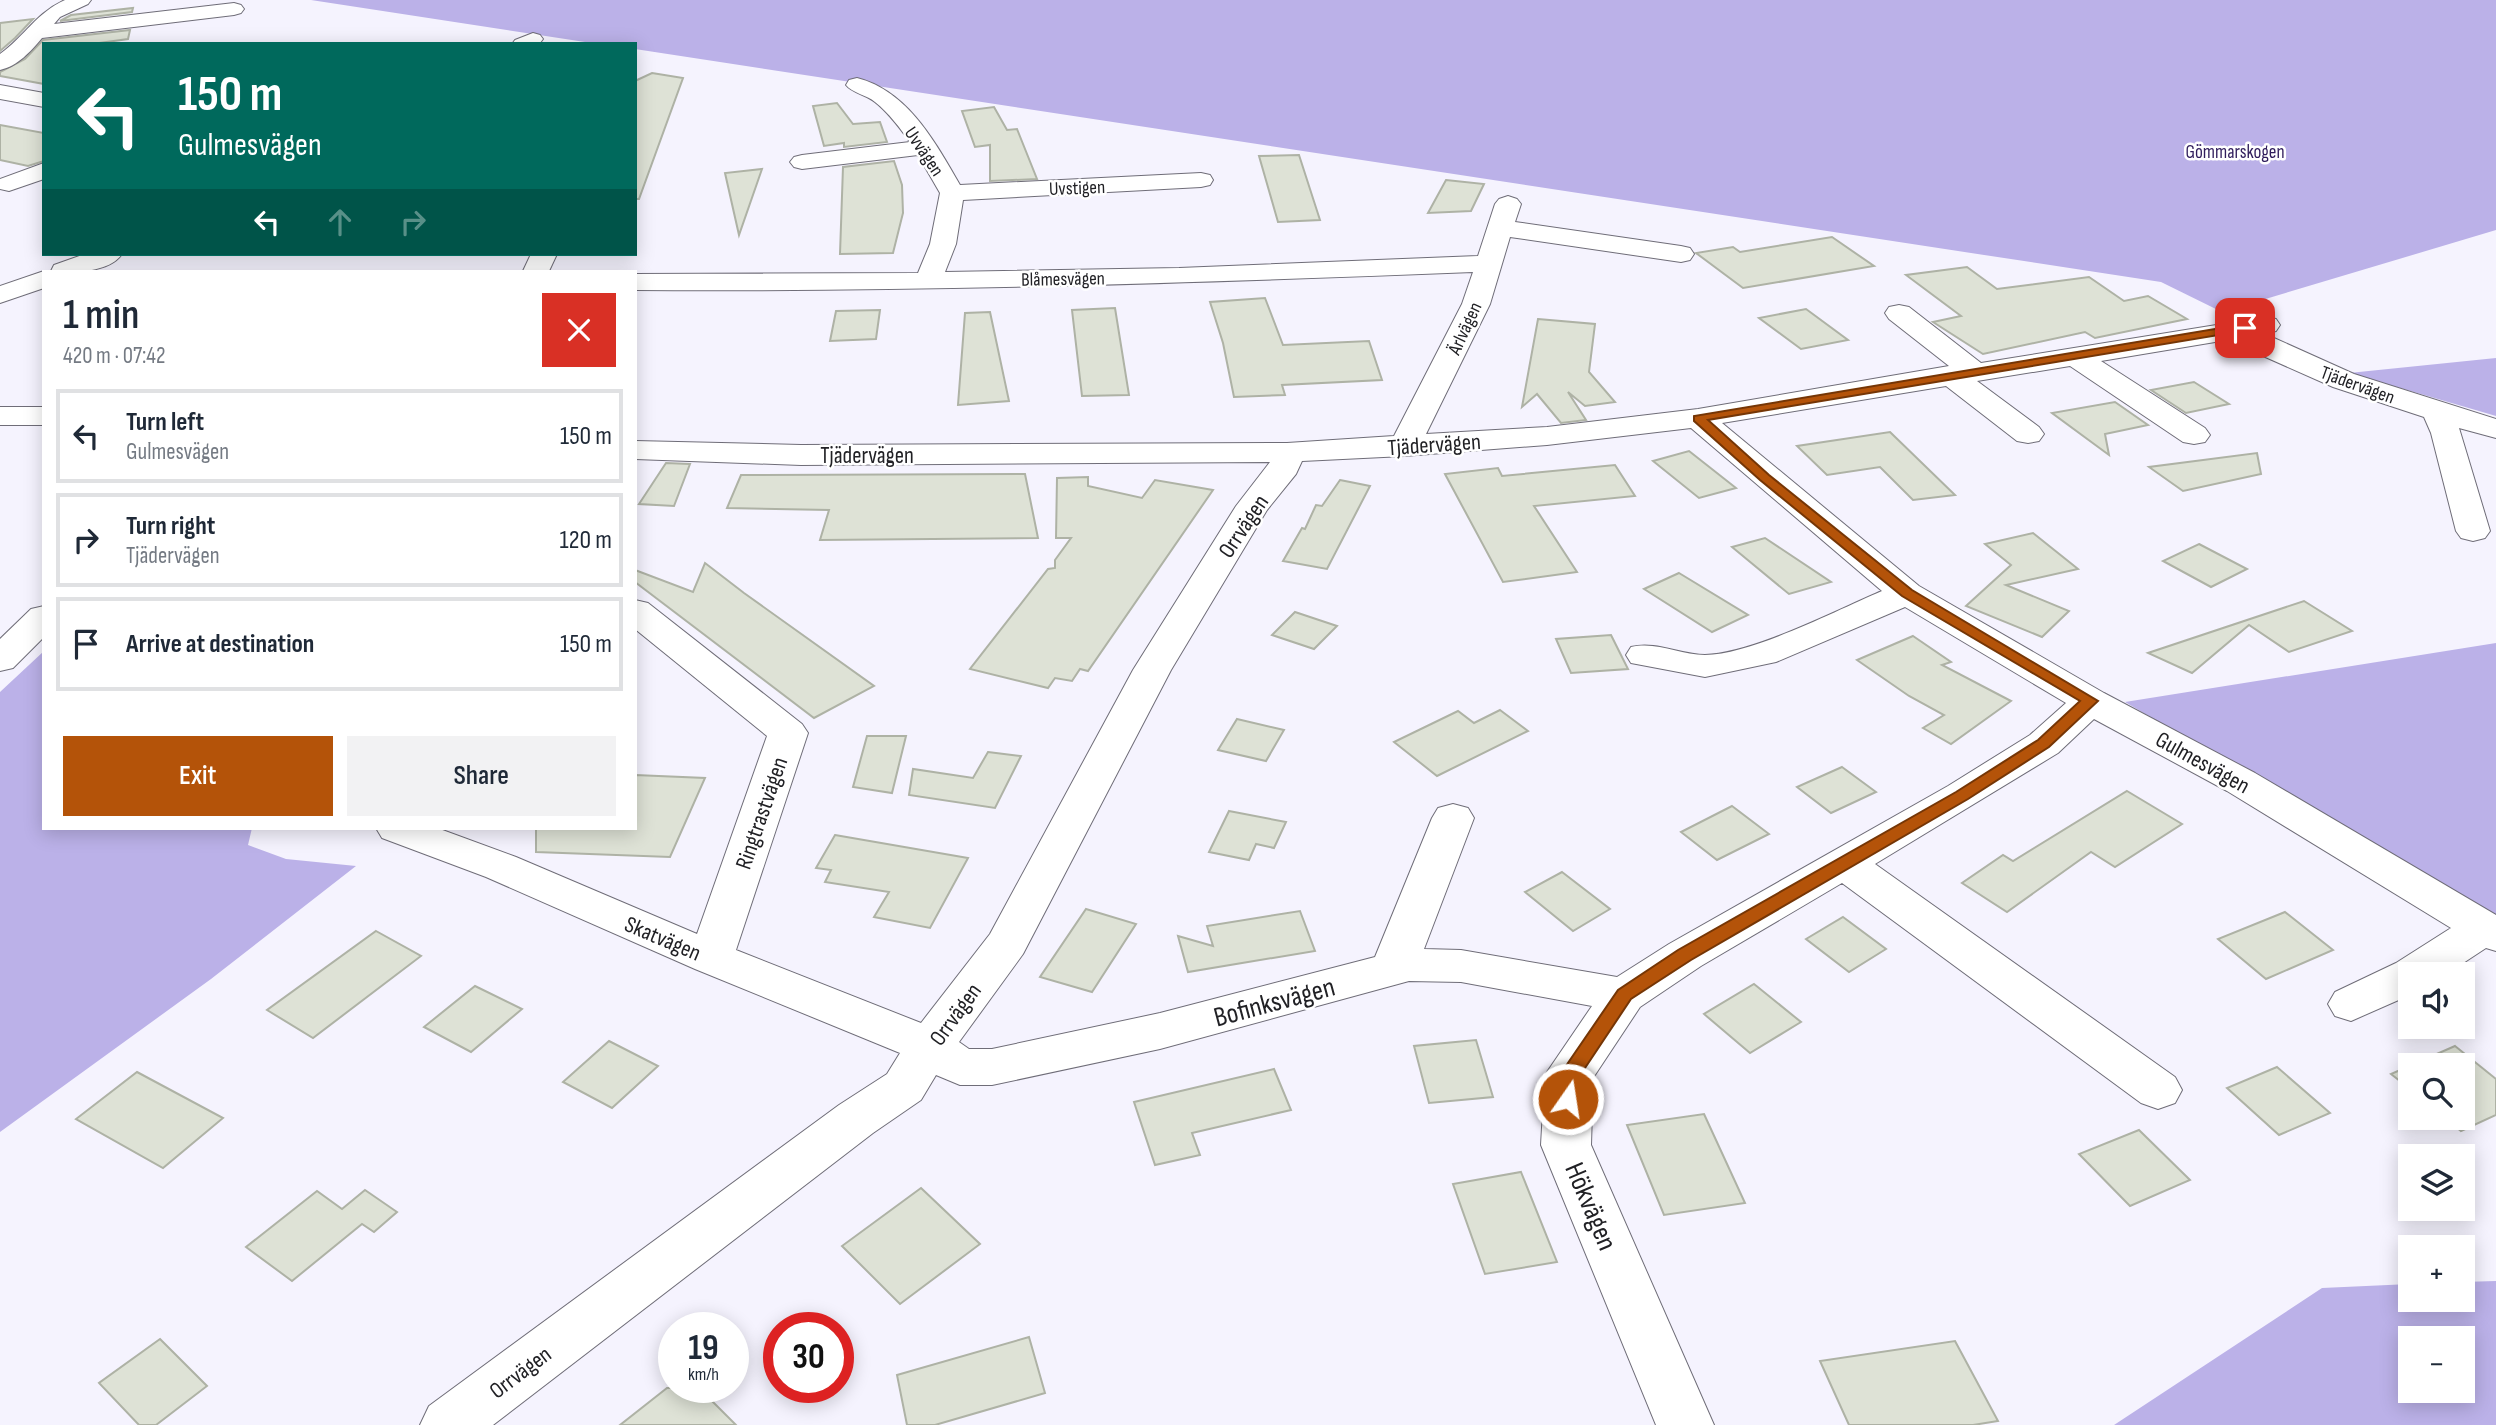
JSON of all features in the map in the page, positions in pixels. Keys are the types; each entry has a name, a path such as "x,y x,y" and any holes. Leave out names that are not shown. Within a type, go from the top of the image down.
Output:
{"street":[{"path":"0,64 21,49 53,13 81,0"},
{"path":"38,32 234,9"},
{"name":"Uvvägen","path":"861,85 886,99 925,147 952,193 943,244 928,280"},
{"path":"0,92 42,100"},
{"path":"802,162 925,147"},
{"path":"9,184 42,171"},
{"name":"Uvstigen","path":"952,193 1201,180"},
{"name":"Ärlvägen","path":"1404,447 1476,304 1504,216 1681,254"},
{"path":"67,270 104,256"},
{"name":"Blåmesvägen","path":"637,282 1179,276 1491,263"},
{"path":"1899,313 2028,434"},
{"name":"Tjädervägen","path":"637,450 801,455 1287,452 1404,447 1547,436 1698,418 2266,325"},
{"name":"Tjädervägen","path":"2224,331 2244,334 2319,371 2496,429"},
{"path":"2073,355 2194,435"},
{"path":"2438,412 2440,423 2447,433 2473,531"},
{"path":"0,416 42,416"},
{"name":"Gulmesvägen","path":"1698,418 1765,477 1907,593 2090,701 2241,782 2490,931"},
{"name":"Orrvägen","path":"449,1425 856,1119 904,1087 930,1046 1007,943 1153,670 1253,506 1285,467 1287,452"},
{"path":"1644,655 1705,666 1763,654 1907,593"},
{"name":"Ringtrastvägen","path":"637,613 788,733 711,958"},
{"path":"0,660 42,619"},
{"name":"Hökvägen","path":"1685,1425 1566,1146 1569,1076 1624,995 1685,955 1962,796 2043,744 2090,701"},
{"path":"1393,970 1452,818"},
{"name":"Skatvägen","path":"402,830 502,867 711,958 930,1046"},
{"path":"1844,863 2158,1090"},
{"path":"2434,962 2490,931"},
{"name":"Bofinksvägen","path":"930,1046 960,1066 992,1067 1160,1031 1409,965 1461,966 1624,995"},
{"path":"2351,1004 2398,981"}],"green space":[{"name":"Gömmarskogen","path":"311,0 2496,0 2496,230 2222,312 2161,282 637,49 637,42 585,42"},
{"path":"2496,358 2496,416 2349,373"},
{"path":"2496,643 2496,921 2125,702"},
{"path":"42,653 42,830 252,830 248,845 286,859 356,866 211,979 0,1132 0,692"},
{"path":"2496,1281 2496,1425 2114,1425 2322,1288 2398,1285 2398,1312 2475,1312 2475,1282"}],"building":[{"path":"133,8 132,12 60,21 71,15"},
{"path":"33,19 15,38 0,51 0,23"},
{"path":"130,30 128,39 106,42 42,42 42,84 0,76 0,72 25,59 43,40"},
{"path":"652,73 683,78 639,199 637,199 637,80"},
{"path":"837,103 853,124 880,122 887,142 844,147 844,143 824,146 813,106"},
{"path":"994,107 1007,130 1017,129 1037,179 990,181 990,145 975,147 962,111"},
{"path":"0,125 42,133 42,162 28,166 0,160"},
{"path":"1299,155 1320,220 1278,222 1259,156"},
{"path":"894,161 902,185 903,213 893,253 840,254 843,167"},
{"path":"762,169 739,235 725,173"},
{"path":"1446,180 1484,184 1471,211 1428,213"},
{"path":"1832,237 1874,266 1743,288 1696,253 1733,247 1740,252"},
{"path":"1967,267 1997,289 2089,277 2124,301 2148,296 2187,319 2095,338 2085,332 1983,354 1933,322 1961,316 1906,275"},
{"path":"1265,298 1283,345 1369,341 1382,380 1282,385 1285,395 1234,397 1223,343 1210,302"},
{"path":"1115,308 1129,395 1082,396 1072,310"},
{"path":"1806,309 1848,340 1801,349 1759,318"},
{"path":"880,310 876,339 830,341 836,311"},
{"path":"990,312 1009,401 958,405 965,313"},
{"path":"1538,319 1595,324 1589,372 1615,402 1585,406 1568,392 1586,420 1561,423 1537,394 1522,407"},
{"path":"2194,382 2229,404 2186,413 2151,390"},
{"path":"2115,402 2148,425 2105,434 2109,455 2052,413"},
{"path":"1890,432 1955,495 1913,500 1880,467 1827,475 1797,446"},
{"path":"1689,451 1736,488 1699,498 1653,461"},
{"path":"2257,453 2261,474 2183,491 2149,467"},
{"path":"666,463 690,464 674,506 639,504"},
{"path":"1615,465 1635,496 1534,506 1577,572 1503,582 1445,474 1498,468 1502,476"},
{"path":"1025,474 1038,538 820,540 829,510 727,508 741,475"},
{"path":"1088,477 1088,486 1142,498 1155,480 1213,490 1088,671 1080,669 1072,681 1055,678 1048,688 970,669 1048,569 1055,568 1055,560 1071,538 1056,538 1057,478"},
{"path":"1340,480 1370,486 1327,569 1283,561 1302,528 1305,529 1316,505 1322,506"},
{"path":"2033,533 2078,569 2006,585 2069,611 2042,637 1966,606 2011,565 1985,544"},
{"path":"1765,538 1831,582 1789,594 1732,547"},
{"path":"2199,544 2247,569 2211,587 2163,561"},
{"path":"705,563 874,686 814,718 637,584 637,571 693,592"},
{"path":"1679,573 1748,615 1712,632 1644,589"},
{"path":"2304,601 2352,631 2289,652 2249,625 2192,673 2148,653"},
{"path":"1295,612 1337,626 1314,649 1272,635"},
{"path":"1611,635 1628,669 1571,673 1556,639"},
{"path":"1913,636 1951,662 1942,665 2011,701 1951,744 1923,728 1944,715 1909,696 1857,660"},
{"path":"1500,710 1528,731 1437,776 1394,742 1458,711 1474,723"},
{"path":"1237,719 1284,730 1266,761 1218,750"},
{"path":"867,736 906,736 892,793 853,787"},
{"path":"988,752 1021,756 995,808 909,795 913,769 973,778"},
{"path":"1842,767 1876,792 1831,813 1797,787"},
{"path":"637,775 705,778 670,857 536,852 536,830 637,830"},
{"path":"2127,791 2182,824 2115,867 2091,852 2007,912 1962,883 2003,855 2013,861"},
{"path":"1732,806 1769,834 1717,860 1681,832"},
{"path":"1229,811 1286,822 1274,848 1256,844 1249,860 1209,852"},
{"path":"835,835 968,858 930,928 874,917 889,892 825,882 831,870 816,868"},
{"path":"1562,872 1610,909 1573,931 1525,892"},
{"path":"1086,909 1136,924 1092,992 1040,977"},
{"path":"1300,911 1315,951 1188,972 1178,936 1213,946 1207,926"},
{"path":"2285,912 2333,950 2266,979 2218,939"},
{"path":"1843,917 1886,949 1849,972 1806,939"},
{"path":"376,931 421,956 313,1038 267,1010"},
{"path":"1754,984 1801,1022 1750,1053 1704,1014"},
{"path":"475,986 522,1009 471,1052 424,1027"},
{"path":"1476,1040 1493,1097 1429,1103 1414,1046"},
{"path":"609,1041 658,1066 612,1108 563,1082"},
{"path":"2455,1046 2464,1053 2439,1053"},
{"path":"2475,1062 2496,1079 2496,1115 2475,1125"},
{"path":"2277,1067 2330,1113 2279,1135 2227,1088"},
{"path":"1274,1069 1291,1110 1192,1133 1200,1155 1155,1165 1134,1102"},
{"path":"137,1072 223,1118 163,1168 76,1119"},
{"path":"1704,1114 1745,1203 1664,1215 1627,1125"},
{"path":"2139,1130 2190,1180 2130,1206 2079,1154"},
{"path":"1521,1172 1557,1262 1485,1274 1453,1184"},
{"path":"921,1188 980,1244 900,1304 842,1246"},
{"path":"365,1190 397,1212 374,1232 362,1224 292,1281 246,1247 317,1191 342,1209"},
{"path":"1029,1337 1045,1393 935,1425 907,1425 897,1375"},
{"path":"160,1339 207,1386 156,1425 139,1425 99,1383"},
{"path":"1955,1341 1998,1421 1973,1425 1849,1425 1820,1361"},
{"path":"658,1395 658,1403 714,1403 736,1425 620,1425"}],"route":[{"path":"1568,1099 1569,1076 1624,995 1685,955 1962,796 2043,744 2090,701 1907,593 1765,477 1698,418 2245,328"}]}
